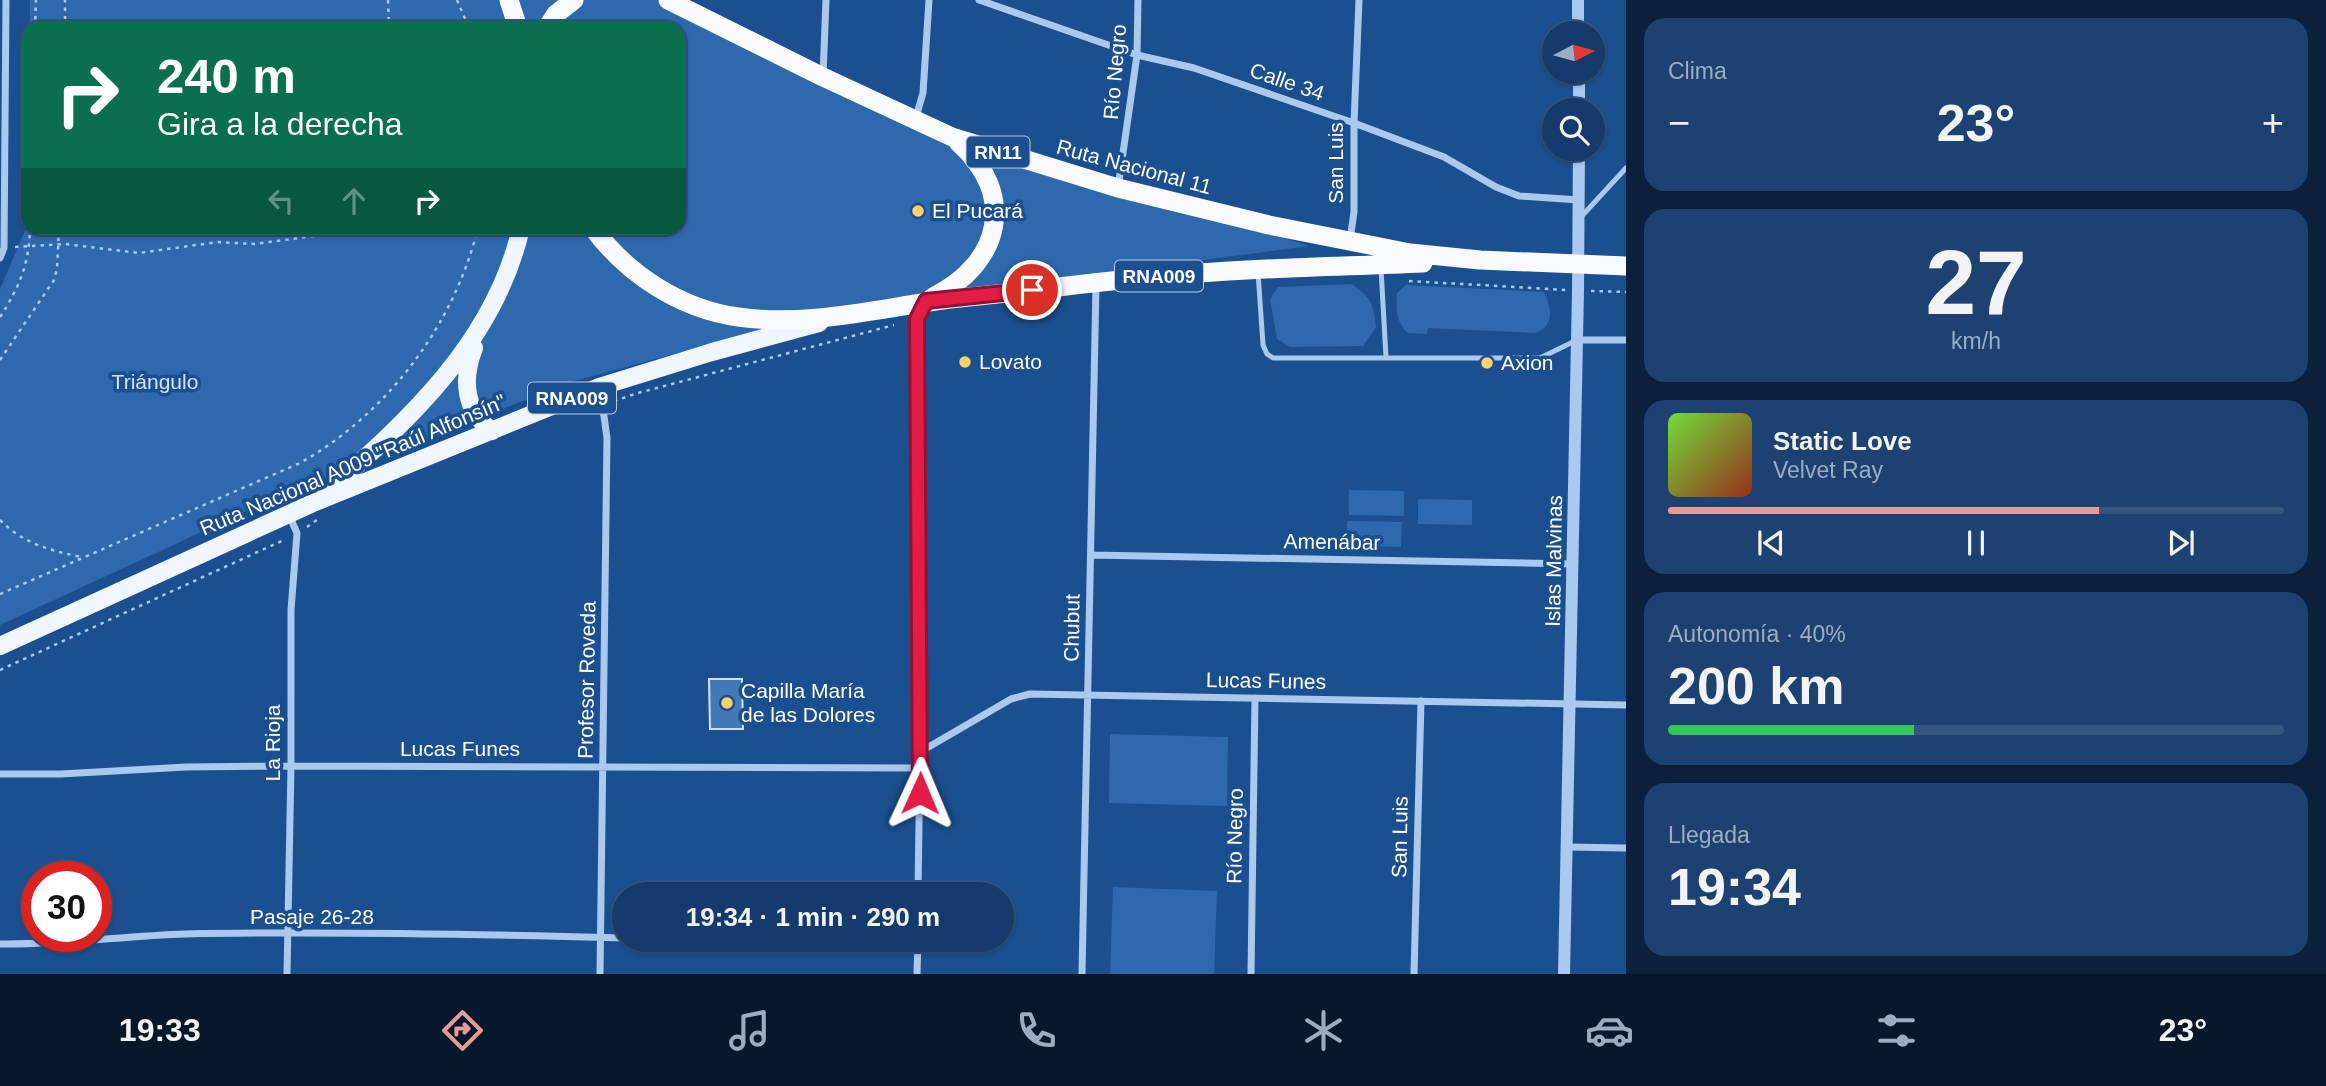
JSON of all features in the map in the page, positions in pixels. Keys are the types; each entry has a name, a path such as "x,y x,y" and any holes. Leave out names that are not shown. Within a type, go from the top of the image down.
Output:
{"highway":[{"path":"509,0 516,21"},
{"path":"552,21 574,0"},
{"name":"Ruta Nacional 11","path":"668,1 952,137 1118,188 1350,242 1410,253 1579,265"},
{"name":"RNA009","path":"926,301 951,288 969,274 989,246 993,226 994,202 988,177 976,158 952,137"},
{"name":"RNA009","path":"598,235 641,276 660,289 700,307 735,317 764,320 840,317"},
{"name":"Ruta Nacional A009 \"Raúl Alfonsín\"","path":"840,317 926,301 1096,283 1257,269 1382,273 1480,260"},
{"name":"RN11","path":"1579,265 1626,266"}],"main road":[{"name":"RNA009","path":"320,508 426,400 456,362 485,319 509,269 519,235"},
{"name":"Ruta Nacional A009 \"Raúl Alfonsín\"","path":"0,646 289,514 320,508 492,431 601,396 699,356 840,317"},
{"path":"485,319 466,368 467,396 473,412 492,431"}],"street":[{"path":"0,258 6,0"},
{"path":"823,77 826,0"},
{"path":"915,118 923,93 929,0"},
{"name":"Calle 34","path":"979,0 1137,55 1194,68 1354,123 1444,157 1496,187 1519,196 1579,200"},
{"name":"Río Negro","path":"1118,188 1137,55 1138,0"},
{"name":"San Luis","path":"1350,242 1354,212 1359,0"},
{"path":"1578,0 1578,21"},
{"name":"Islas Malvinas","path":"1564,974 1579,161"},
{"name":"Chubut","path":"1082,974 1096,283"},
{"path":"918,882 917,319 926,301"},
{"path":"1577,340 1626,341"},
{"name":"Profesor Roveda","path":"600,974 607,438 601,396"},
{"name":"La Rioja","path":"287,974 291,610 297,533 289,514"},
{"name":"Amenábar","path":"1091,555 1573,564"},
{"name":"Lucas Funes","path":"920,752 1010,699 1030,694 1626,705"},
{"name":"Río Negro","path":"1251,974 1255,698"},
{"name":"San Luis","path":"1414,974 1420,701"},
{"name":"Lucas Funes","path":"0,774 291,766 920,768"},
{"path":"1567,847 1626,848"},
{"name":"Pasaje 26-28","path":"0,944 182,934 612,938"},
{"path":"917,974 918,952"}],"lane":[{"path":"1579,219 1626,168"},
{"path":"1257,269 1263,345 1266,354 1273,358 1540,358 1577,340"},
{"path":"1382,273 1386,357"}],"path":[{"path":"35,21 36,0"},
{"path":"65,0 65,21"},
{"path":"388,0 389,21"},
{"path":"457,0 466,21"},
{"path":"0,317 24,273 30,235"},
{"path":"0,360 54,280 59,235"},
{"path":"2,248 58,244 139,253 218,242 254,244 322,235"},
{"path":"0,594 300,463 347,432 398,382 430,339 457,289 476,235"},
{"path":"1382,273 1578,291 1626,292"},
{"path":"601,396 638,393 917,319"},
{"path":"0,670 297,533 320,508"},
{"path":"0,520 12,533 40,548 81,557"}],"green space":[{"name":"Triángulo","path":"30,0 667,0 1039,165 1310,246 847,307 571,382 273,499 0,625 0,289 23,235 686,235 686,21 30,21"},
{"path":"1351,284 1367,297 1374,312 1376,327 1363,346 1290,347 1277,339 1270,299 1278,287"},
{"path":"1406,285 1544,292 1549,305 1549,321 1535,333 1428,328 1427,334 1407,333 1399,319 1397,305 1397,293"},
{"path":"1349,490 1404,491 1404,516 1349,515"},
{"path":"1418,499 1472,500 1472,525 1418,524"},
{"path":"1347,521 1402,522 1401,547 1347,546"},
{"path":"1110,734 1228,737 1227,806 1109,803"},
{"path":"1113,887 1217,891 1214,974 1110,974"}],"building":[{"path":"709,679 742,679 743,729 710,729"}],"place":[{"name":"El Pucará","path":"918,211"},
{"name":"Lovato","path":"965,362"},
{"name":"Axion","path":"1487,363"},
{"name":"Capilla María de las Dolores","path":"727,703"}],"route":[{"path":"920,793 917,319 926,301 1032,290"}]}
